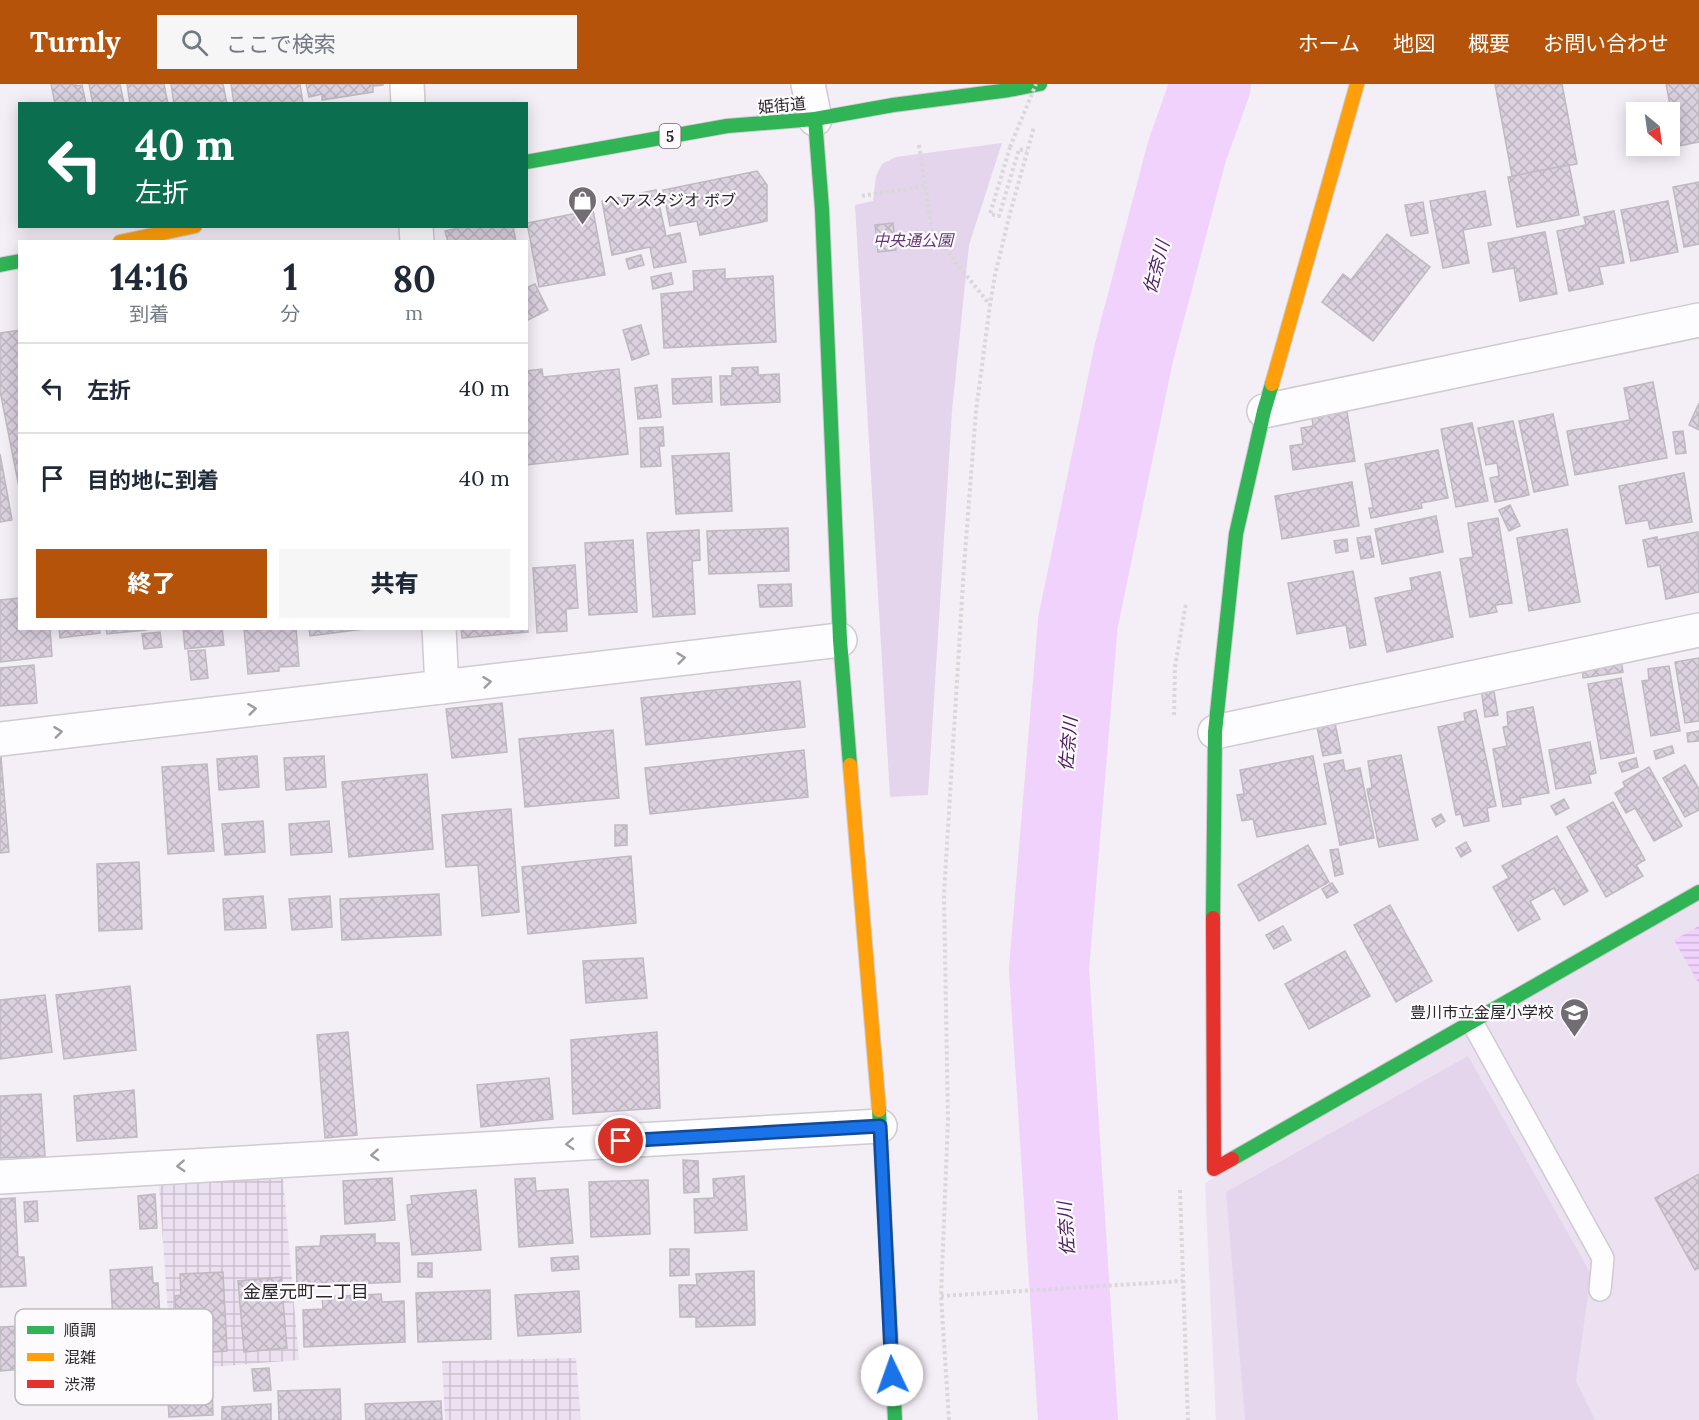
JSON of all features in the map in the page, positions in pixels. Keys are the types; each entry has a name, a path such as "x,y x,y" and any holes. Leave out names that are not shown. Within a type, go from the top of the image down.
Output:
{"street":[{"path":"407,84 408,102"},
{"path":"808,84 815,119 823,221 840,640 880,1126 895,1420"},
{"path":"1357,84 1264,411 1236,534 1215,732 1214,1169 1699,892"},
{"name":"姫街道","path":"528,162 728,126 815,119 1024,85"},
{"path":"129,240 186,228"},
{"path":"0,265 18,261"},
{"path":"1264,411 1699,320"},
{"path":"439,630 442,687"},
{"path":"1215,732 1699,630"},
{"path":"0,738 840,640"},
{"path":"0,1177 880,1126"}],"lane":[{"path":"1472,1023 1603,1258 1600,1290"}],"path":[{"path":"1024,85 1010,147 990,214 999,216 1019,149 1027,151"},
{"path":"949,1420 941,1296 948,1120 945,894 965,554 976,411 990,305 995,275 1034,127"},
{"path":"919,145 932,232 990,305"},
{"path":"862,196 924,186"},
{"path":"941,1296 1183,1281"}],"shaded area":[{"name":"豊川市立金屋小学校","path":"1699,892 1699,1420 1216,1420 1205,1183"},
{"path":"1699,926 1699,984 1674,940"},
{"path":"283,1179 299,1360 213,1367 213,1309 168,1309 159,1185"},
{"path":"576,1358 581,1420 445,1420 442,1361"}],"green space":[{"name":"中央通公園","path":"1002,143 969,245 952,411 928,795 890,797 855,205 873,201 876,176 882,164 896,157"},
{"path":"1468,1056 1591,1274 1576,1381 1595,1420 1245,1420 1226,1192"}],"building":[{"path":"51,84 82,85 86,102 55,102"},
{"path":"89,84 120,84 124,102 93,102"},
{"path":"127,84 164,84 168,102 130,102"},
{"path":"171,84 223,84 227,102 174,102"},
{"path":"231,84 300,84 303,102 234,102"},
{"path":"306,84 383,85 373,86 373,92 322,100 322,94 309,97"},
{"path":"1495,84 1562,84 1577,164 1512,176"},
{"path":"1666,84 1699,84 1699,142 1680,146 1680,102 1669,102"},
{"path":"1569,165 1579,215 1517,227 1508,177"},
{"path":"757,171 767,185 767,221 700,235 697,221 670,226 663,190"},
{"path":"1699,182 1699,244 1684,247 1673,187"},
{"path":"656,190 666,236 680,233 686,262 654,268 650,247 612,255 602,201"},
{"path":"1485,191 1491,225 1463,230 1469,263 1443,268 1430,201"},
{"path":"1668,201 1678,252 1631,261 1621,210"},
{"path":"1423,202 1428,233 1411,236 1405,205"},
{"path":"593,210 605,275 539,287 528,223"},
{"path":"1614,211 1624,263 1599,267 1603,284 1569,291 1557,231 1586,225 1584,217"},
{"path":"893,223 896,250 878,252 875,225"},
{"path":"458,228 513,228 516,240 447,240 445,231"},
{"path":"1545,232 1557,294 1520,301 1514,268 1493,272 1488,243"},
{"path":"1387,234 1430,267 1373,341 1322,302 1343,274 1351,280"},
{"path":"641,255 644,265 629,269 626,259"},
{"path":"725,269 725,279 773,276 776,342 664,348 661,294 694,291 693,271"},
{"path":"671,273 673,284 653,289 651,277"},
{"path":"535,284 548,310 528,320 528,287"},
{"path":"641,325 649,354 632,360 623,330"},
{"path":"18,330 18,482 0,391 0,333"},
{"path":"758,367 758,375 779,374 780,402 721,405 720,376 732,376 732,368"},
{"path":"542,369 543,377 619,369 628,454 528,465 528,371"},
{"path":"711,377 712,402 673,404 672,379"},
{"path":"1653,382 1667,458 1575,475 1567,431 1630,420 1624,388"},
{"path":"657,385 661,417 638,419 635,388"},
{"path":"1699,403 1699,430 1689,425"},
{"path":"1347,412 1355,461 1293,470 1290,446 1303,444 1301,428 1313,426 1312,417"},
{"path":"1553,414 1568,485 1534,492 1519,421"},
{"path":"1513,421 1529,495 1495,502 1490,478 1499,476 1497,463 1486,465 1478,428"},
{"path":"1472,423 1488,501 1456,507 1441,429"},
{"path":"663,427 664,446 659,446 661,466 641,467 640,428"},
{"path":"1683,431 1686,453 1676,454 1673,432"},
{"path":"1438,450 1448,498 1421,503 1422,508 1371,518 1369,508 1373,508 1365,464"},
{"path":"729,453 732,511 676,514 672,456"},
{"path":"0,454 12,520 0,522"},
{"path":"1684,473 1692,522 1650,529 1648,520 1626,524 1619,486"},
{"path":"1352,482 1359,526 1282,539 1275,496"},
{"path":"1510,505 1520,526 1509,531 1499,510"},
{"path":"1436,516 1443,552 1382,564 1375,529"},
{"path":"1498,518 1512,603 1495,605 1497,612 1470,617 1460,559 1473,557 1468,523"},
{"path":"788,528 789,571 709,574 707,531"},
{"path":"1567,529 1580,602 1529,611 1517,538"},
{"path":"699,530 700,560 692,561 695,614 653,617 647,533"},
{"path":"1698,532 1699,592 1666,599 1660,565 1648,567 1643,540 1657,537 1657,540"},
{"path":"1370,536 1374,557 1361,559 1357,538"},
{"path":"1347,539 1348,551 1336,553 1334,541"},
{"path":"633,540 637,612 589,615 585,543"},
{"path":"575,565 578,608 566,609 567,631 537,633 533,568"},
{"path":"1353,571 1366,645 1350,648 1346,625 1297,634 1288,583"},
{"path":"1440,572 1453,637 1387,652 1375,598 1412,590 1410,578"},
{"path":"791,584 792,606 760,607 758,585"},
{"path":"18,598 18,630 50,630 52,656 0,662 0,600"},
{"path":"59,630 99,630 100,633 60,638"},
{"path":"106,630 146,630 107,634"},
{"path":"183,630 222,630 224,645 185,649"},
{"path":"244,630 296,630 299,666 279,667 279,671 248,674"},
{"path":"309,630 356,630 310,636"},
{"path":"461,630 528,630 528,632 462,638"},
{"path":"160,632 162,647 144,649 142,634"},
{"path":"205,650 208,678 191,680 188,651"},
{"path":"1699,658 1699,721 1685,723 1675,662"},
{"path":"1621,660 1623,672 1583,678 1582,666"},
{"path":"34,665 37,703 0,706 0,668"},
{"path":"1669,666 1680,731 1651,736 1642,681 1649,680 1648,669"},
{"path":"1621,678 1634,753 1601,759 1588,684"},
{"path":"800,681 805,727 646,745 641,698"},
{"path":"1493,686 1498,715 1485,717 1481,688"},
{"path":"502,703 507,752 452,758 446,709"},
{"path":"1533,707 1549,793 1520,798 1521,804 1503,807 1493,749 1507,746 1503,727 1508,726 1507,712"},
{"path":"1476,710 1496,806 1487,808 1489,821 1464,826 1461,814 1456,815 1438,727 1465,721 1464,713"},
{"path":"1334,718 1341,753 1323,756 1316,722"},
{"path":"613,730 619,798 525,807 519,739"},
{"path":"1699,731 1699,741 1688,742 1687,733"},
{"path":"1590,742 1596,773 1589,775 1591,783 1556,789 1549,750"},
{"path":"1672,746 1674,753 1656,759 1654,751"},
{"path":"804,750 808,797 650,814 645,768"},
{"path":"1401,755 1418,840 1379,847 1367,789 1372,788 1368,761"},
{"path":"257,756 259,787 219,790 217,759"},
{"path":"324,756 326,787 286,790 284,758"},
{"path":"1313,756 1326,824 1257,837 1253,819 1242,821 1237,795 1244,794 1240,770"},
{"path":"0,757 9,852 0,853"},
{"path":"1636,758 1638,767 1622,772 1619,763"},
{"path":"1343,760 1345,771 1360,768 1374,838 1340,845 1324,764"},
{"path":"207,764 214,851 168,854 162,767"},
{"path":"1685,765 1699,789 1699,810 1685,817 1663,778"},
{"path":"1649,767 1682,826 1654,841 1635,808 1626,813 1615,793 1625,787 1623,782"},
{"path":"427,774 433,849 349,857 342,782"},
{"path":"1564,799 1569,808 1556,815 1551,806"},
{"path":"1613,802 1645,860 1636,865 1643,876 1606,897 1567,827"},
{"path":"511,809 519,912 482,916 478,865 446,867 442,815"},
{"path":"1441,814 1445,821 1436,827 1432,819"},
{"path":"263,821 265,852 225,855 222,824"},
{"path":"329,821 332,852 291,855 289,824"},
{"path":"615,825 627,825 627,845 615,846"},
{"path":"1557,836 1588,891 1564,905 1554,888 1530,901 1540,919 1518,931 1493,887 1509,878 1502,866"},
{"path":"1466,842 1471,851 1461,857 1456,848"},
{"path":"1308,845 1329,882 1259,921 1238,885"},
{"path":"1338,849 1343,874 1335,876 1330,850"},
{"path":"631,856 636,923 528,934 522,867"},
{"path":"139,862 142,929 99,931 97,864"},
{"path":"1332,883 1338,892 1327,898 1322,889"},
{"path":"439,894 441,935 342,940 340,899"},
{"path":"263,896 266,928 225,930 223,899"},
{"path":"330,896 332,927 292,930 289,899"},
{"path":"1390,905 1432,981 1396,1002 1354,925"},
{"path":"1283,926 1291,940 1274,949 1266,935"},
{"path":"1345,951 1370,996 1309,1029 1285,984"},
{"path":"643,958 647,998 586,1003 583,961"},
{"path":"130,986 136,1050 64,1059 56,995"},
{"path":"45,995 52,1052 0,1059 0,1000"},
{"path":"348,1032 357,1135 325,1138 317,1035"},
{"path":"657,1032 660,1108 573,1114 571,1040"},
{"path":"549,1078 553,1119 481,1127 477,1085"},
{"path":"134,1090 137,1137 77,1141 74,1096"},
{"path":"41,1094 45,1156 0,1158 0,1096"},
{"path":"683,1160 698,1161 699,1192 684,1193"},
{"path":"1699,1174 1699,1268 1695,1270 1655,1198"},
{"path":"744,1176 747,1230 695,1233 694,1199 714,1198 713,1179"},
{"path":"392,1178 395,1220 345,1224 343,1181"},
{"path":"535,1178 536,1191 568,1189 573,1243 519,1247 515,1179"},
{"path":"648,1180 650,1234 591,1237 589,1182"},
{"path":"476,1190 481,1250 412,1255 407,1205 412,1204 411,1196"},
{"path":"155,1194 157,1228 140,1229 138,1196"},
{"path":"15,1198 18,1257 24,1257 26,1286 0,1287 0,1199"},
{"path":"37,1201 38,1221 25,1222 24,1202"},
{"path":"375,1234 375,1243 399,1243 400,1282 297,1286 296,1247 320,1246 321,1236"},
{"path":"670,1249 689,1249 689,1275 670,1276"},
{"path":"578,1256 579,1269 552,1271 551,1258"},
{"path":"418,1263 432,1263 432,1277 418,1277"},
{"path":"152,1267 153,1283 158,1283 159,1309 112,1309 110,1270"},
{"path":"754,1271 755,1325 696,1327 696,1317 680,1317 679,1285 697,1285 696,1274"},
{"path":"223,1272 227,1351 213,1352 213,1309 176,1309 175,1296 181,1295 180,1274"},
{"path":"281,1277 287,1348 244,1352 238,1281"},
{"path":"490,1290 491,1339 418,1342 416,1293"},
{"path":"579,1291 581,1332 518,1336 515,1295"},
{"path":"381,1294 382,1302 404,1301 405,1342 304,1347 303,1310 323,1309 322,1297"},
{"path":"15,1326 15,1370 0,1371 0,1327"},
{"path":"269,1368 271,1390 254,1391 252,1369"},
{"path":"340,1389 341,1420 279,1420 278,1391"},
{"path":"441,1401 442,1420 366,1420 365,1404"},
{"path":"271,1404 271,1420 222,1420 222,1407"},
{"path":"168,1405 213,1405 213,1415 169,1417"}],"waterway":[{"name":"佐奈川","path":"1078,1420 1049,969 1078,622 1134,352 1187,151 1211,84"}],"traffic: fast":[{"path":"528,162 727,126 815,119 893,105 1040,84"},
{"path":"815,119 822,209 840,640 850,765"},
{"path":"0,265 18,261"},
{"path":"1213,918 1215,732 1236,534 1272,384"},
{"path":"1232,1159 1699,892"},
{"path":"879,1110 895,1420"}],"traffic: slow":[{"path":"1272,384 1357,84"},
{"path":"129,240 186,228"},
{"path":"850,765 879,1110"}],"traffic: jam":[{"path":"1213,918 1214,1169 1232,1159"}],"place":[{"name":"ヘアスタジオ ボブ","path":"583,226"},
{"name":"豊川市立金屋小学校","path":"1575,1038"}],"district":[{"name":"金屋元町二丁目","path":"306,1291"}],"route":[{"path":"621,1141 880,1126 892,1375"}]}
